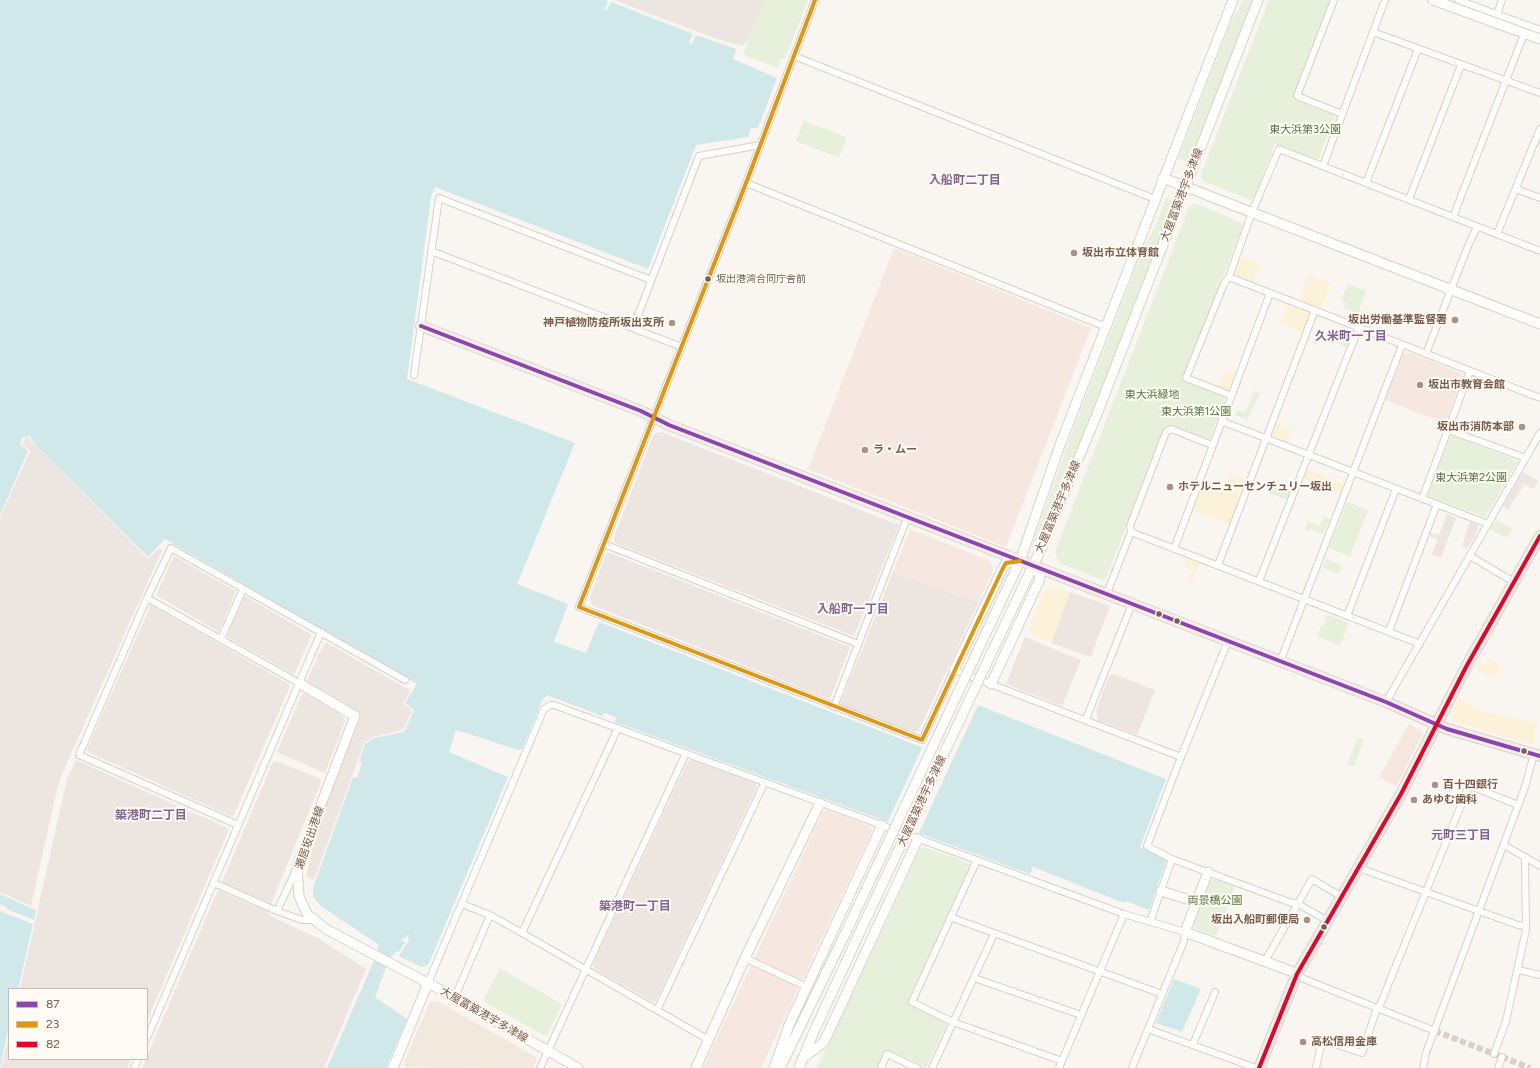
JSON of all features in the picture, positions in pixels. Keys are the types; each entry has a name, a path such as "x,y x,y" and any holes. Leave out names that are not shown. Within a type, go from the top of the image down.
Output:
{"main road":[{"name":"大屋冨築港宇多津線","path":"780,1068 847,930 1020,562 1060,445 1233,0"},
{"name":"大屋冨築港宇多津線","path":"800,1064 858,936 1032,566 1097,414 1258,0"},
{"path":"1433,0 1448,2 1524,34 1540,39"},
{"path":"1163,178 1540,324"},
{"path":"421,326 907,518 1386,702 1436,725 1537,755"},
{"path":"1258,1068 1297,974 1401,794 1466,667 1540,536"},
{"path":"954,670 1003,568 1006,564 1020,562"},
{"path":"991,684 1039,581 1040,575 1032,566"},
{"name":"瀬居坂出港線","path":"299,683 355,716 297,867 299,896 302,905 313,920 428,983"},
{"path":"696,1068 745,958 820,803"},
{"path":"774,1068 789,1025 882,826"},
{"path":"800,1064 824,1042 918,839"},
{"path":"1208,872 1185,932 1297,974"},
{"path":"1161,891 1196,902"},
{"name":"大屋冨築港宇多津線","path":"394,1068 428,983 578,1068"}],"street":[{"path":"816,0 682,347 579,607 922,740 954,670 1086,719 1181,757"},
{"path":"1334,0 1297,96 1342,114"},
{"path":"1323,166 1385,0"},
{"path":"1458,0 1540,30"},
{"path":"1497,14 1502,0"},
{"path":"1373,32 1540,93"},
{"path":"1453,217 1524,34"},
{"path":"1366,183 1418,48"},
{"path":"794,56 1155,199"},
{"path":"1409,199 1460,64"},
{"path":"1498,234 1540,129"},
{"path":"633,328 699,156 760,145"},
{"path":"1230,395 1186,378 1224,284 1229,277 1252,212 1279,149 1540,251"},
{"path":"746,183 1106,327"},
{"path":"1516,189 1540,198"},
{"path":"414,375 430,251 439,198 651,280"},
{"path":"1426,354 1477,227"},
{"path":"430,251 682,347"},
{"path":"1229,277 1540,398"},
{"path":"1174,549 1230,395 1270,293"},
{"path":"1218,565 1315,310"},
{"path":"1259,581 1359,328"},
{"path":"1280,662 1402,345"},
{"path":"1422,499 1470,371"},
{"path":"1221,421 1310,454 1488,524"},
{"path":"1106,594 1131,532 1130,526 1166,432 1171,429 1212,445"},
{"path":"1448,430 1526,458"},
{"path":"1386,702 1540,433"},
{"path":"1347,616 1396,489"},
{"path":"1389,631 1437,504"},
{"path":"834,707 907,518"},
{"path":"1131,532 1420,644"},
{"path":"604,544 858,644"},
{"path":"238,826 79,755 147,598 171,548 405,680"},
{"path":"1470,556 1514,582"},
{"path":"221,639 243,589"},
{"path":"147,598 299,683"},
{"path":"1086,719 1132,604"},
{"path":"148,1036 321,632"},
{"path":"1228,642 1181,757 1147,846 1172,860 1298,904 1328,921"},
{"path":"428,983 544,709 550,705 554,705 1124,914 1185,932 1184,941 1132,1068"},
{"path":"522,933 618,728"},
{"path":"540,1068 686,753"},
{"path":"1423,1068 1426,1053 1480,912 1533,761 1537,755"},
{"path":"657,1010 764,782"},
{"path":"1316,1068 1322,1040 1362,1053 1377,1008 1383,999 1468,788 1473,787 1518,805"},
{"path":"1504,845 1540,866"},
{"path":"1494,1054 1506,1020 1518,970 1526,926 1525,857"},
{"path":"977,860 912,1002 953,1022 1062,1061"},
{"path":"1150,922 1172,860"},
{"path":"277,911 297,867"},
{"path":"1359,868 1480,912 1518,925 1526,926"},
{"path":"1265,961 1312,879 1342,897"},
{"path":"214,883 277,911 302,920 313,920"},
{"path":"462,904 490,915 709,1040"},
{"path":"1059,1068 1124,914"},
{"path":"455,997 490,915"},
{"path":"950,917 1162,994"},
{"path":"932,1068 994,934"},
{"path":"745,958 807,987"},
{"path":"1518,970 1540,975"},
{"path":"1297,974 1377,1008 1435,1030"},
{"path":"974,978 1081,1015"},
{"path":"1193,1044 1215,992"},
{"path":"1148,1029 1258,1068"},
{"path":"881,1068 887,1054 917,1068"},
{"path":"1498,1068 1502,1057"}],"shaded area":[{"path":"614,0 765,0 749,39 742,46 714,38"},
{"path":"894,248 1091,328 1006,547 808,469"},
{"path":"1404,353 1410,353 1461,373 1463,376 1445,423 1385,400"},
{"path":"661,432 899,525 854,636 615,543 614,537 654,434"},
{"path":"27,436 148,559 159,548 162,550 62,774 56,793 31,906 0,892 0,518 30,451 22,444"},
{"path":"1523,472 1538,481 1533,489 1520,482 1524,485 1508,509 1503,506"},
{"path":"1447,514 1456,518 1441,558 1432,555 1438,539 1429,536 1430,533 1439,535"},
{"path":"1470,522 1477,524 1478,530 1468,548 1462,546"},
{"path":"910,529 990,561 993,570 978,603 893,572"},
{"path":"607,552 850,647 830,699 592,605 589,599"},
{"path":"174,556 236,591 219,632 156,595"},
{"path":"893,572 978,603 919,730 913,732 840,705"},
{"path":"1070,592 1110,606 1091,657 1051,643"},
{"path":"245,596 310,634 311,636 295,673 293,674 227,637 243,597"},
{"path":"151,605 289,684 290,686 233,817 88,752 87,749"},
{"path":"1025,637 1081,660 1062,706 1006,684"},
{"path":"327,643 411,691 403,703 412,711 403,730 373,737 364,743 314,880 306,877 312,851 308,849 362,714 308,684 307,680 324,644"},
{"path":"1114,674 1155,690 1137,735 1098,720 1096,711 1109,676"},
{"path":"306,693 343,716 345,721 325,773 277,752 302,694"},
{"path":"1409,724 1423,733 1396,787 1379,777"},
{"path":"76,760 229,829 148,1019 148,988 20,988 67,779"},
{"path":"692,760 755,783 757,787 656,1001 653,1002 594,969 593,964 688,761"},
{"path":"276,761 319,778 321,782 271,904 222,882 273,762"},
{"path":"827,810 870,826 872,831 761,1068 703,1068 823,812"},
{"path":"218,890 268,912 269,915 321,940 366,969 324,1068 142,1068 145,1060 148,1060 148,1054"},
{"path":"437,1001 536,1057 536,1062 533,1068 405,1067 404,1062 430,1002"},
{"path":"8,1039 8,1060 131,1060 127,1068 1,1068"}],"green space":[{"path":"765,0 808,0 785,59 781,58 778,68 743,55"},
{"path":"1243,0 1253,0 1190,163 1178,159 1231,22"},
{"name":"東大浜第3公園","path":"1269,0 1330,0 1292,99 1333,115 1334,118 1319,158 1316,160 1275,144 1254,198 1250,200 1203,181 1201,174"},
{"path":"804,121 847,137 839,158 796,141"},
{"path":"1166,198 1175,202 1081,444 1055,497 1034,546 1032,545 1070,438 1144,247 1157,223"},
{"name":"東大浜緑地","path":"1195,203 1240,222 1243,225 1183,381 1224,397 1225,399 1210,439 1207,440 1166,426 1106,578 1103,580 1059,563 1055,552 1189,207"},
{"path":"1348,284 1366,291 1358,314 1344,308 1346,302 1341,300"},
{"path":"1341,326 1353,331 1346,347 1334,342"},
{"path":"1254,391 1260,393 1247,420 1235,415 1237,410 1245,413"},
{"name":"東大浜第2公園","path":"1453,436 1516,460 1517,463 1485,517 1430,497 1428,494 1450,438"},
{"path":"1273,482 1292,489 1287,500 1269,493"},
{"path":"1347,502 1368,510 1350,556 1329,548"},
{"path":"1324,516 1330,519 1323,534 1310,529 1308,532 1305,530 1308,521 1320,526"},
{"path":"1496,520 1512,529 1507,538 1490,529"},
{"path":"1326,559 1342,565 1339,574 1322,568"},
{"path":"1326,614 1349,623 1340,646 1317,636 1322,625 1324,626"},
{"path":"1358,737 1364,739 1354,767 1347,764"},
{"path":"924,847 971,864 907,1003 945,1021 947,1024 927,1066 924,1067 886,1050 877,1068 816,1068 920,849"},
{"name":"両景橋公園","path":"1216,879 1235,886 1216,936 1196,929 1194,923 1208,883"},
{"path":"500,968 562,1004 547,1035 543,1035 483,1001"}],"sand":[{"path":"1240,257 1260,264 1253,283 1237,277 1234,272"},
{"path":"1309,275 1331,284 1321,309 1299,300"},
{"path":"1287,305 1310,314 1302,333 1280,324"},
{"path":"1224,370 1235,374 1229,390 1218,386"},
{"path":"1276,424 1292,430 1287,442 1271,436"},
{"path":"1308,470 1344,484 1340,493 1304,479"},
{"path":"1228,473 1246,479 1230,525 1193,510 1203,481 1223,489"},
{"path":"1187,558 1200,564 1191,585 1187,583 1192,570 1183,566"},
{"path":"1054,586 1070,592 1051,643 1031,634 1029,629 1043,591"},
{"path":"1490,659 1501,666 1494,679 1474,668 1478,660 1486,665"},
{"path":"1458,699 1486,712 1537,723 1533,745 1453,721 1451,713"}],"water":[{"path":"0,0 606,0 608,1 605,9 607,10 611,2 693,34 689,42 692,44 696,35 736,49 733,59 777,78 758,128 751,128 748,137 696,145 648,269 435,187 431,197 407,379 575,443 517,584 568,604 554,642 586,653 599,622 952,759 960,744 960,698 1166,779 1140,847 1167,859 1149,910 1126,901 1124,903 1033,867 1030,874 615,722 616,717 604,713 602,716 547,695 543,699 522,749 518,750 456,730 449,752 508,777 428,965 421,967 399,956 409,940 409,933 405,939 403,938 401,940 405,942 399,952 397,951 389,959 375,997 407,1019 386,1068 327,1068 373,963 379,945 322,907 313,897 313,888 353,777 357,778 362,763 359,761 365,744 374,738 404,732 414,710 405,703 417,684 165,539 148,557 36,445 29,435 22,438 20,444 28,451 0,515"},
{"path":"0,894 36,910 34,920 7,909 7,907 0,904"},
{"path":"0,911 33,924 18,988 8,988 8,1031 0,1068"},
{"path":"1174,979 1201,989 1182,1032 1156,1023"}],"pier":[{"path":"961,696 979,703 918,835 887,823 923,746 951,757 957,745 941,739"}],"tunnel":[{"path":"1435,1031 1530,1068"}],"transit line":[{"name":"23","path":"815,0 746,183 579,607 922,740 1003,568 1006,563 1020,561"},
{"name":"87","path":"421,326 641,411 669,425 1386,702 1447,729 1540,756"},
{"name":"82","path":"1259,1068 1297,974 1401,794 1466,667 1540,536"}],"place":[{"name":"坂出市立体育館","path":"1074,253"},
{"name":"坂出港湾合同庁舎前","path":"708,279"},
{"name":"坂出労働基準監督署","path":"1455,320"},
{"name":"神戸植物防疫所坂出支所","path":"672,323"},
{"name":"坂出市教育会館","path":"1420,385"},
{"name":"坂出市消防本部","path":"1522,427"},
{"name":"ラ・ムー","path":"865,450"},
{"name":"ホテルニューセンチュリー坂出","path":"1170,487"},
{"name":"百十四銀行","path":"1435,785"},
{"name":"あゆむ歯科","path":"1414,800"},
{"name":"坂出入船町郵便局","path":"1307,920"},
{"name":"高松信用金庫","path":"1303,1042"}],"district":[{"name":"入船町二丁目","path":"965,180"},
{"name":"久米町一丁目","path":"1351,336"},
{"name":"入船町一丁目","path":"853,609"},
{"name":"築港町二丁目","path":"151,815"},
{"name":"元町三丁目","path":"1461,835"},
{"name":"築港町一丁目","path":"635,906"}],"park label":[{"name":"東大浜第1公園","path":"1196,412"}]}
